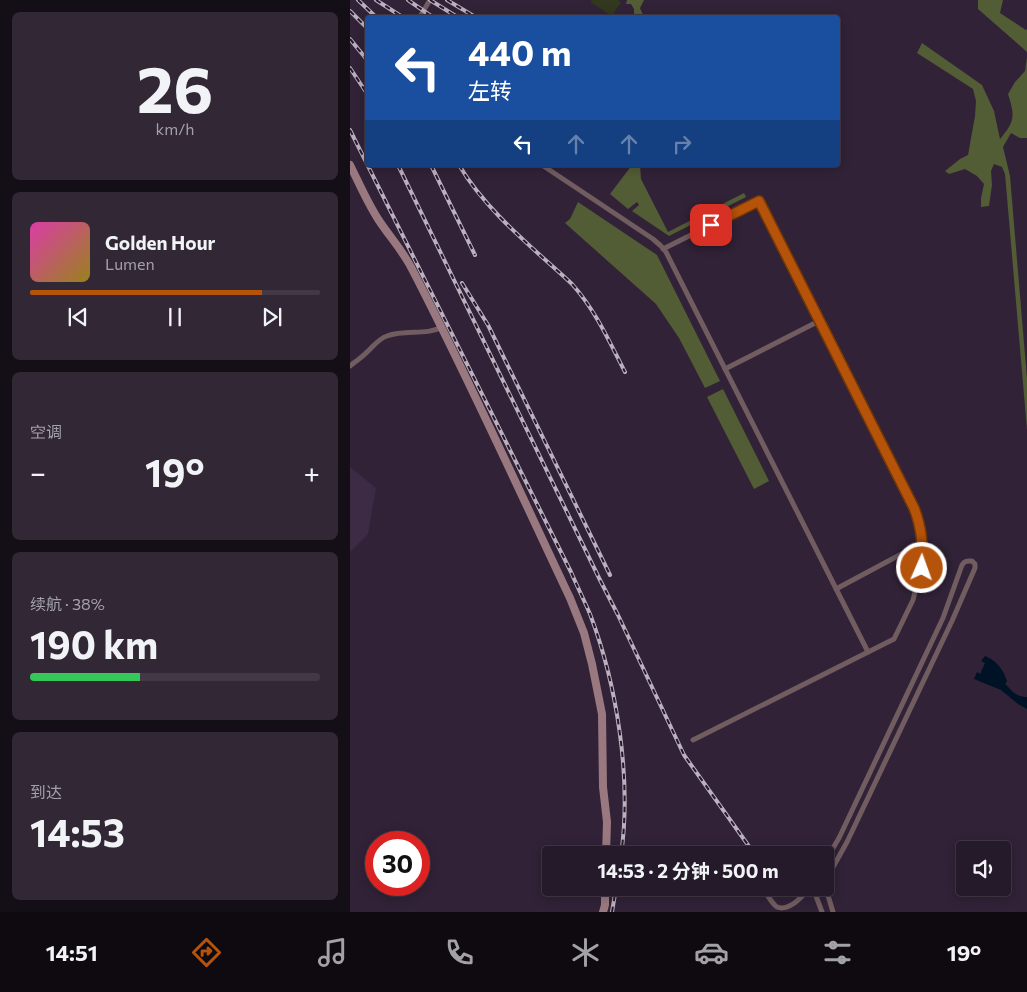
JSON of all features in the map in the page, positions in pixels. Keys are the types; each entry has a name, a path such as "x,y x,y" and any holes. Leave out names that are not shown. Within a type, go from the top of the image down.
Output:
{"street":[{"path":"421,15 430,0"},
{"path":"350,165 378,220 408,259 474,392 570,598 584,633 602,714 603,787 607,822 606,846"},
{"path":"545,167 653,239 670,259 868,652"},
{"path":"664,250 759,201 914,508 919,521 922,543 922,568 918,584 913,600 894,639 693,740"},
{"path":"725,369 819,321"},
{"path":"350,366 376,342 388,336 406,332 429,332 442,327"},
{"path":"836,588 922,543"},
{"path":"834,846 943,618 962,565 964,562 972,561 975,564 975,568 952,621 847,842 834,865"},
{"path":"603,912 605,896"},
{"path":"768,896 776,906 786,908 802,896"},
{"path":"816,896 822,912"},
{"path":"828,896 834,912"}],"shaded area":[{"path":"350,467 376,488 368,534 350,552"}],"green space":[{"path":"592,0 618,0 621,2 613,15 610,15 590,2"},
{"path":"627,0 644,0 640,8 643,15 634,15 634,9 631,4 626,4"},
{"path":"978,0 1003,0 1000,13 1027,29 1027,52 978,9"},
{"path":"922,43 982,85 994,111 1000,139 1009,127 1012,118 1012,108 1008,94 1015,82 1025,71 1027,57 1027,138 1020,138 1011,133 1003,147 1010,176 1027,379 1027,430 1005,174 1002,167 994,164 991,171 992,185 989,206 981,207 984,184 977,176 965,169 949,174 945,171 968,155 976,101 973,89 917,53"},
{"path":"630,167 640,167 641,179 668,232 744,193 746,197 669,236 632,211 639,205 637,202 628,209 610,194"},
{"path":"578,202 657,255 720,381 705,388 679,338 656,304 565,223 570,219"},
{"path":"723,389 769,481 754,489 707,397"}],"water":[{"path":"985,656 999,666 1007,681 1005,684 1012,691 1019,696 1027,697 1027,709 1001,690 974,679 977,672 980,674 985,663 981,661"}],"railway":[{"path":"358,0 374,15"},
{"path":"376,0 399,15"},
{"path":"408,0 430,15"},
{"path":"430,0 454,15"},
{"path":"447,0 472,15"},
{"path":"350,11 365,26"},
{"path":"350,39 365,57"},
{"path":"350,68 365,90"},
{"path":"350,130 365,160"},
{"path":"368,167 571,572 590,614 608,671 620,733 625,795 622,846"},
{"path":"399,167 618,615 684,755 749,846"},
{"path":"432,167 475,255"},
{"path":"460,167 470,182 497,214 581,294 602,327 625,372"},
{"path":"462,283 488,325 610,575"},
{"path":"612,912 615,896"}],"route":[{"path":"711,225 759,201 914,508 922,537 922,568"}]}
